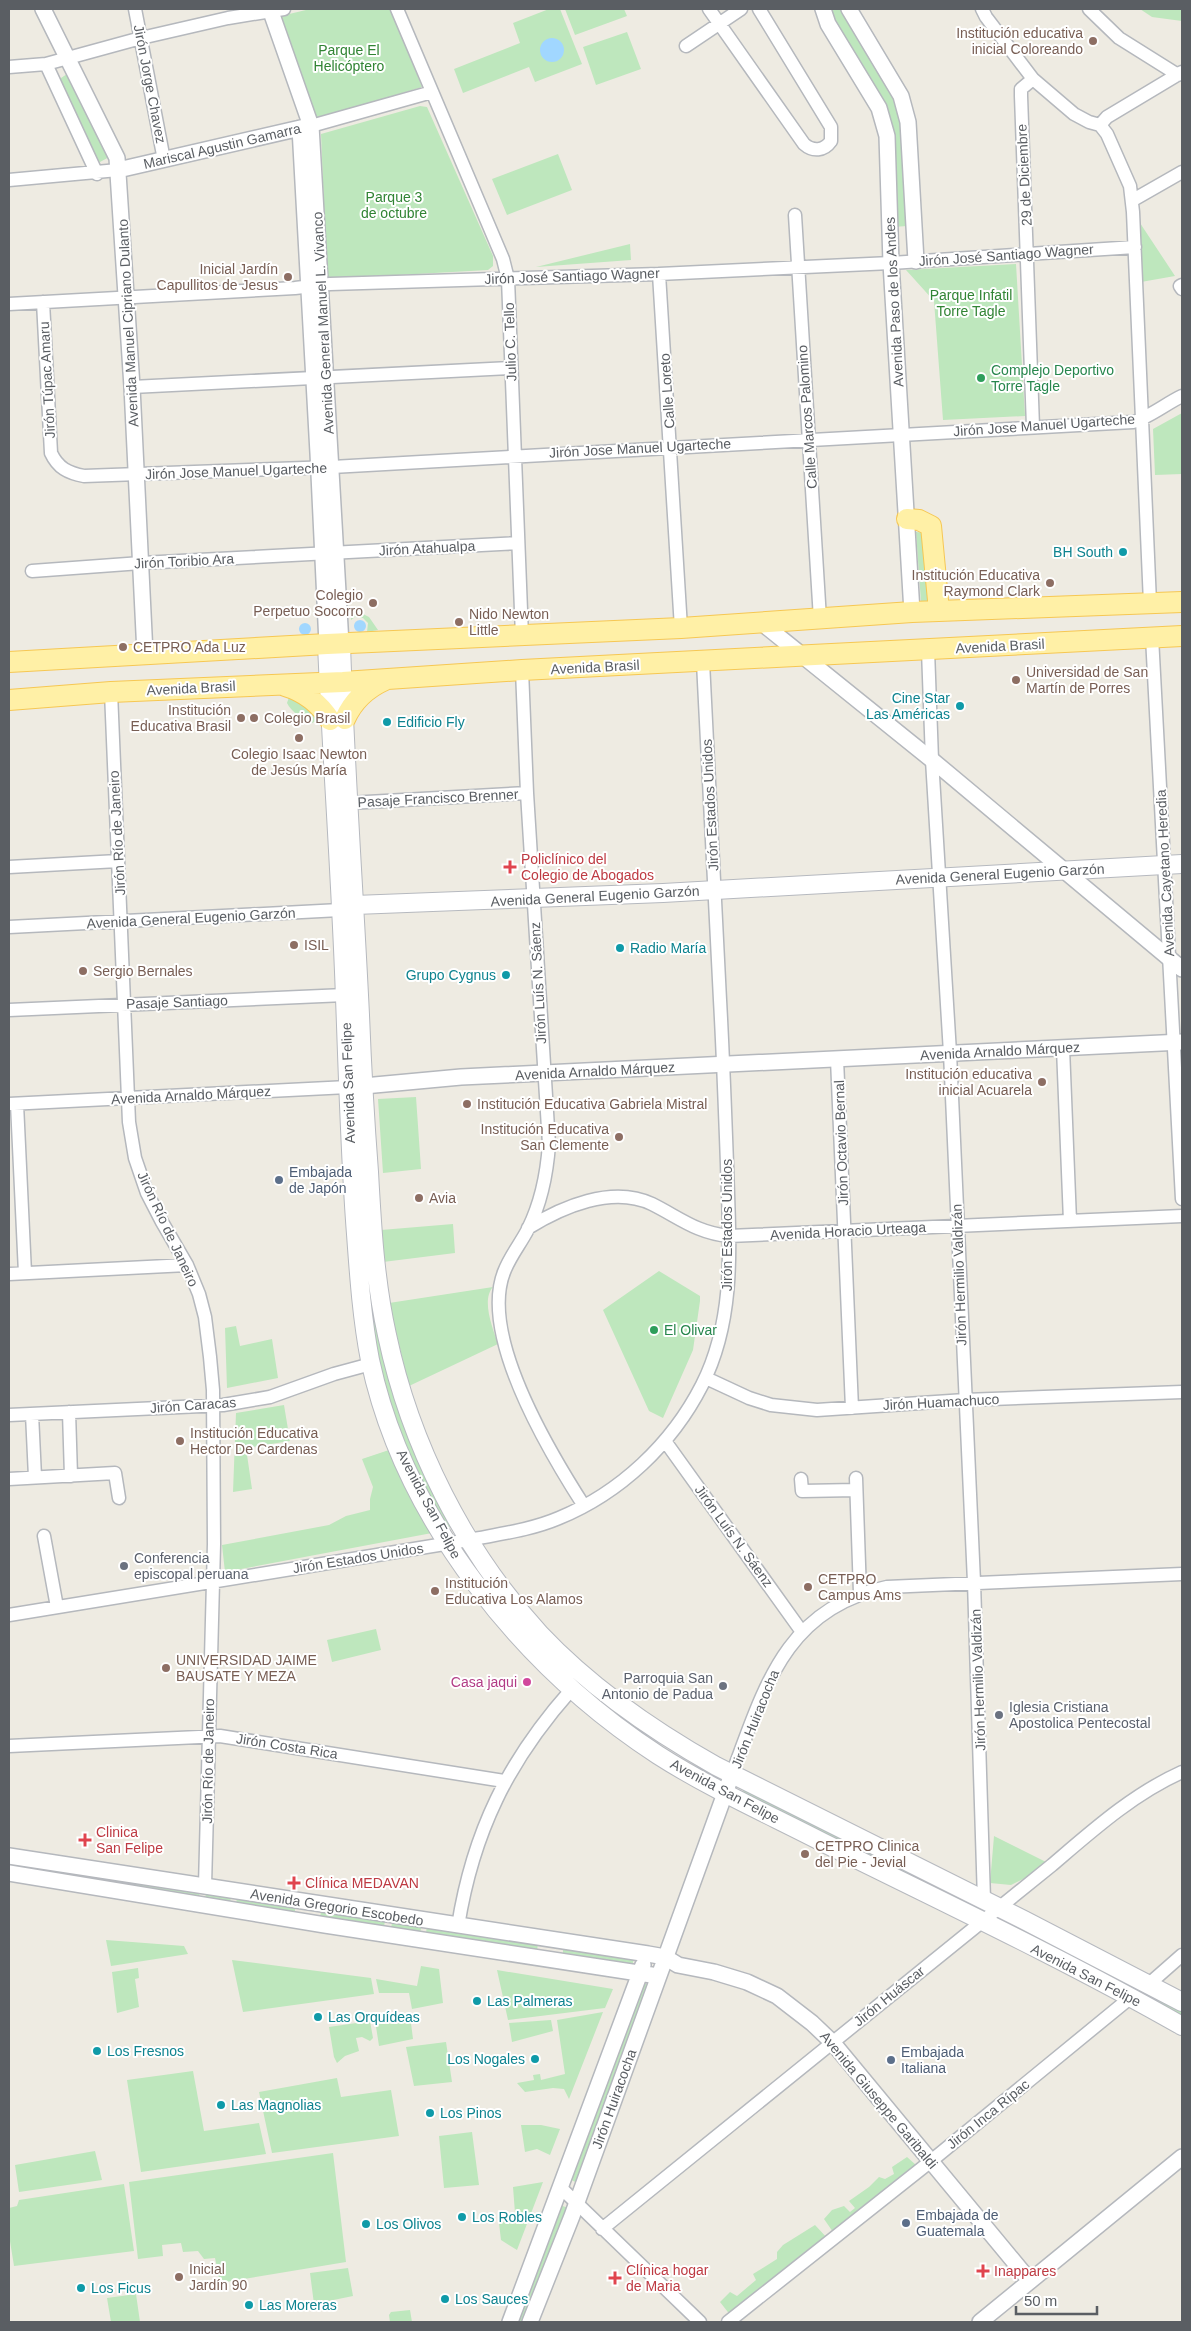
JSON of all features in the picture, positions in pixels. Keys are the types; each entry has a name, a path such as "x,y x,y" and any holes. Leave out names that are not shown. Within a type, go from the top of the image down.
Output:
{"main road":[{"path":"907,518 919,520 931,526 938,611"},
{"path":"9,662 334,644 681,628 912,612 1182,602"},
{"name":"Avenida Brasil","path":"9,700 110,692 335,682 522,670 1182,636"},
{"name":"Avenida San Felipe","path":"334,644 355,1086 361,1298 371,1364 400,1450 448,1543 465,1570 510,1627 571,1690 642,1744 725,1793 981,1921 1182,2026"},
{"path":"276,685 290,688 307,696 337,720 375,684 389,678"},
{"name":"Avenida San Felipe","path":"337,720 349,803 345,995 373,1246 387,1335 402,1392 422,1446 469,1540 514,1604 541,1635 587,1678 614,1700 679,1746 1182,2002"},
{"name":"Avenida General Eugenio Garzón","path":"347,908 1174,865"}],"street":[{"name":"Avenida Manuel Cipriano Dulanto","path":"42,9 117,158 132,387 146,654"},
{"name":"Jirón Jorge Chavez","path":"136,9 164,160"},
{"name":"Julio C. Tello","path":"398,9 503,259 508,279 522,636"},
{"path":"709,9 804,144 811,149 824,147 831,140 832,127 759,9"},
{"path":"686,46 741,9"},
{"name":"Avenida Paso de los Andes","path":"823,9 828,24 884,119 912,612"},
{"name":"Avenida Paso de los Andes","path":"850,9 850,13 902,96 904,103 908,122 916,260"},
{"path":"982,9 986,18 1032,79 1074,114 1089,122 1100,125 1108,134 1130,186 1144,419 1150,604"},
{"path":"1089,9 1119,38 1180,74 1107,117 1100,125"},
{"path":"9,67 46,64 141,38 228,18 275,10"},
{"name":"Avenida General Manuel L. Vivanco","path":"275,10 305,127 334,644"},
{"path":"46,64 97,174"},
{"name":"29 de Diciembre","path":"1032,79 1021,89 1020,96 1028,253 1033,427"},
{"name":"Mariscal Agustin Gamarra","path":"9,180 97,174 118,170 305,127 432,92"},
{"path":"1132,200 1182,172"},
{"name":"Calle Marcos Palomino","path":"795,215 820,619"},
{"name":"Jirón José Santiago Wagner","path":"9,304 315,285 660,274 1135,247"},
{"name":"Calle Loreto","path":"660,274 681,628"},
{"name":"Jirón Túpac Amaru","path":"42,302 50,444 55,461 72,474 84,476 136,475"},
{"path":"132,387 511,368"},
{"path":"1144,419 1153,411 1182,396"},
{"name":"Jirón Jose Manuel Ugarteche","path":"136,475 1133,422 1144,419"},
{"name":"Jirón Atahualpa","path":"329,553 518,543"},
{"name":"Jirón Toribio Ara","path":"32,571 329,553"},
{"path":"762,622 932,760 1182,969"},
{"name":"Avenida Cayetano Heredia","path":"1152,637 1174,865 1169,958 1178,1042 1182,1199"},
{"name":"Jirón Hermilio Valdizán","path":"928,650 938,878 950,1054 965,1400 991,1904"},
{"name":"Jirón Estados Unidos","path":"9,1615 469,1540 528,1528 558,1519 584,1506 630,1476 649,1460 681,1420 706,1378 714,1357 725,1316 729,1272 723,1065 703,662"},
{"name":"Jirón Luís N. Sáenz","path":"522,670 527,794 543,1074 549,1144 548,1161 539,1202 528,1228 504,1272 500,1287 498,1311 504,1338 527,1406 542,1438 584,1506"},
{"name":"Jirón Río de Janeiro","path":"110,692 127,1098 136,1158 148,1193 162,1222 187,1265 199,1294 205,1317 213,1405 213,1582 207,1736 205,1886"},
{"name":"Pasaje Francisco Brenner","path":"349,803 527,794"},
{"path":"9,867 118,861"},
{"name":"Avenida General Eugenio Garzón","path":"9,927 347,908"},
{"name":"Pasaje Santiago","path":"9,1010 345,995"},
{"name":"Avenida Arnaldo Márquez","path":"13,1104 543,1074 1178,1042"},
{"path":"1063,1048 1070,1221"},
{"name":"Jirón Octavio Bernal","path":"837,1059 852,1408"},
{"path":"13,1104 25,1273"},
{"name":"Avenida Horacio Urteaga","path":"528,1228 551,1214 591,1199 630,1197 649,1203 691,1226 711,1234 729,1236 1182,1216"},
{"path":"9,1274 187,1265"},
{"name":"Jirón Caracas","path":"9,1415 223,1405 270,1397 334,1374 371,1364"},
{"name":"Jirón Huamachuco","path":"706,1378 749,1398 771,1405 817,1410 965,1400 1182,1392"},
{"path":"68,1412 71,1476"},
{"path":"32,1414 36,1477"},
{"name":"Jirón Luís N. Sáenz","path":"665,1441 802,1632"},
{"path":"9,1479 115,1473 119,1498"},
{"path":"801,1479 802,1491 856,1484 860,1593"},
{"path":"44,1536 57,1607"},
{"name":"Jirón Huiracocha","path":"530,2322 767,1682 784,1654 802,1632 837,1604 860,1593 887,1587 1182,1574"},
{"path":"458,1926 463,1896 480,1837 504,1781 546,1718 571,1690"},
{"name":"Jirón Costa Rica","path":"9,1746 207,1736 273,1744 504,1781"},
{"name":"Jirón Huáscar","path":"602,2229 981,1921 991,1904 1118,1810 1148,1790 1182,1772"},
{"name":"Avenida Gregorio Escobedo","path":"9,1856 665,1957"},
{"path":"45,1879 48,1862"},
{"name":"Avenida Gregorio Escobedo","path":"9,1873 325,1925 658,1976"},
{"path":"309,1922 316,1913 311,1903"},
{"path":"325,1925 321,1916 323,1909 330,1906"},
{"name":"Jirón Huiracocha","path":"510,2322 648,1954"},
{"path":"1149,1984 1182,1955"},
{"name":"Avenida Giuseppe Garibaldi","path":"665,1957 678,1965 725,1974 767,1991 793,2008 833,2042 1030,2281"},
{"name":"Jirón Inca Rípac","path":"728,2322 931,2161 1130,1998"},
{"path":"611,2050 630,2055"},
{"path":"980,2322 1182,2157"},
{"path":"560,2187 575,2204 700,2322"}],"green space":[{"name":"Parque El Helicóptero","path":"310,9 391,9 422,87 317,119 281,16"},
{"path":"549,9 560,9 582,64 535,82 529,67 463,93 454,69 520,43 513,23"},
{"path":"565,9 624,9 627,16 575,35"},
{"path":"829,9 844,9 892,91 901,114 907,226 893,227 890,136 832,21"},
{"path":"1140,9 1182,9 1182,21 1152,17"},
{"path":"627,32 641,69 596,85 583,47"},
{"path":"67,74 71,75 111,156 100,162 96,160 58,80"},
{"name":"Parque 3 de octubre","path":"420,106 427,107 493,256 493,266 488,270 327,279 321,134"},
{"path":"558,154 572,190 507,215 492,179"},
{"path":"1140,223 1175,276 1141,282"},
{"path":"630,244 631,260 536,267"},
{"name":"Parque Infatil Torre Tagle","path":"1016,264 1025,416 943,420 934,301 906,270"},
{"path":"1182,413 1182,474 1155,475 1153,429"},
{"path":"916,532 927,533 930,602 921,602"},
{"path":"351,608 369,617 378,630 367,632 368,623 363,618 355,617 351,620"},
{"path":"289,697 302,702 316,717 316,721 312,723 294,712 287,703"},
{"path":"416,1097 421,1169 383,1173 378,1099"},
{"path":"361,1103 387,1350 459,1525 446,1528 425,1489 388,1403 369,1323"},
{"path":"453,1224 455,1253 383,1262 381,1230"},
{"name":"El Olivar","path":"659,1271 700,1296 693,1350 663,1418 649,1411 603,1310"},
{"path":"493,1287 488,1299 488,1307 498,1344 409,1386 389,1303"},
{"path":"236,1326 240,1346 272,1339 278,1378 227,1388 225,1328"},
{"path":"284,1405 290,1441 246,1448 252,1489 233,1492 236,1413"},
{"path":"392,1449 432,1533 225,1572 222,1545 329,1525 346,1516 370,1510 373,1487 362,1459"},
{"path":"376,1629 381,1650 332,1662 327,1640"},
{"path":"747,1783 986,1903 975,1912 742,1794"},
{"path":"994,1836 1052,1865 1011,1885 990,1883"},
{"path":"69,1867 117,1874 116,1884 67,1877"},
{"path":"124,1877 200,1890 199,1898 123,1886"},
{"path":"206,1892 231,1895 230,1905 205,1901"},
{"path":"237,1896 296,1905 294,1916 236,1906"},
{"path":"321,1910 385,1919 384,1928 320,1919"},
{"path":"1013,1916 1182,2002 1182,2018 1003,1926"},
{"path":"392,1922 422,1925 420,1933 391,1929"},
{"path":"427,1924 538,1944 537,1950 426,1934"},
{"path":"106,1940 184,1946 188,1954 111,1966"},
{"path":"563,1947 634,1959 632,1966 563,1956"},
{"path":"232,1960 371,1978 374,1994 243,2012"},
{"path":"421,1966 439,1969 443,2003 412,2009 409,1993 379,1993 376,1979 417,1986"},
{"path":"138,1968 139,1978 135,1979 139,2007 117,2013 112,1972"},
{"path":"497,1970 613,1989 605,2008 508,2020"},
{"path":"640,1982 652,1986 577,2183 568,2178"},
{"path":"603,2012 569,2099 564,2089 553,2088 525,2092 517,2083 534,2080 533,2075 540,2074 541,2080 565,2074 557,2020"},
{"path":"410,2015 413,2039 379,2046 375,2020"},
{"path":"551,2020 553,2031 512,2042 509,2023"},
{"path":"370,2021 373,2038 370,2041 362,2037 356,2038 359,2051 345,2056 337,2063 334,2057 329,2027"},
{"path":"446,2042 452,2082 414,2086 406,2047"},
{"path":"193,2071 204,2131 259,2123 266,2154 141,2172 127,2080"},
{"path":"337,2078 341,2097 391,2090 399,2136 272,2153 259,2092"},
{"path":"521,2125 541,2125 560,2129 550,2155 537,2149 525,2152"},
{"path":"472,2132 479,2185 444,2188 439,2136"},
{"path":"95,2151 102,2180 19,2192 15,2165"},
{"path":"333,2153 346,2262 220,2283 215,2258 204,2259 198,2251 183,2252 181,2243 162,2245 163,2256 138,2259 129,2182"},
{"path":"907,2157 916,2165 833,2232 824,2219 832,2210 844,2206 850,2212 855,2208 849,2201 869,2187 879,2177 885,2179 894,2174 892,2167"},
{"path":"543,2182 517,2250 501,2240 499,2223 513,2220 515,2213 513,2187"},
{"path":"124,2184 134,2251 14,2266 9,2235 9,2208 17,2206 19,2200"},
{"path":"559,2205 569,2208 526,2322 515,2322"},
{"path":"815,2225 829,2240 731,2316 720,2302 730,2292 737,2296 756,2280 753,2274 777,2259 777,2252 783,2245"},
{"path":"348,2268 353,2296 314,2304 310,2273"},
{"path":"136,2294 140,2322 111,2322 107,2298"},
{"path":"410,2310 412,2322 390,2322 389,2315 391,2312"}],"water":[{"path":"552,38 560,42 564,50 560,58 552,62 544,58 540,50 544,42"},
{"path":"358,620 362,620 366,626 362,632 358,632 354,628 354,624"},
{"path":"303,623 307,623 311,629 307,635 303,635 299,631 299,627"}],"place":[{"name":"Institución educativa inicial Coloreando","path":"1093,41"},
{"name":"Inicial Jardín Capullitos de Jesus","path":"288,277"},
{"name":"Complejo Deportivo Torre Tagle","path":"981,378"},
{"name":"BH South","path":"1123,552"},
{"name":"Institución Educativa Raymond Clark","path":"1050,583"},
{"name":"Colegio Perpetuo Socorro","path":"373,603"},
{"name":"Nido Newton Little","path":"459,622"},
{"name":"CETPRO Ada Luz","path":"123,647"},
{"name":"Universidad de San Martín de Porres","path":"1016,680"},
{"name":"Cine Star Las Américas","path":"960,706"},
{"name":"Institución Educativa Brasil","path":"241,718"},
{"name":"Colegio Brasil","path":"254,718"},
{"name":"Edificio Fly","path":"387,722"},
{"name":"Colegio Isaac Newton de Jesús María","path":"299,738"},
{"name":"Policlínico del Colegio de Abogados","path":"510,867"},
{"name":"ISIL","path":"294,945"},
{"name":"Radio María","path":"620,948"},
{"name":"Sergio Bernales","path":"83,971"},
{"name":"Grupo Cygnus","path":"506,975"},
{"name":"Institución educativa inicial Acuarela","path":"1042,1082"},
{"name":"Institución Educativa Gabriela Mistral","path":"467,1104"},
{"name":"Institución Educativa San Clemente","path":"619,1137"},
{"name":"Embajada de Japón","path":"279,1180"},
{"name":"Avia","path":"419,1198"},
{"name":"El Olivar","path":"654,1330"},
{"name":"Institución Educativa Hector De Cardenas","path":"180,1441"},
{"name":"Conferencia episcopal peruana","path":"124,1566"},
{"name":"CETPRO Campus Ams","path":"808,1587"},
{"name":"Institución Educativa Los Alamos","path":"435,1591"},
{"name":"UNIVERSIDAD JAIME BAUSATE Y MEZA","path":"166,1668"},
{"name":"Casa jaqui","path":"527,1682"},
{"name":"Parroquia San Antonio de Padua","path":"723,1686"},
{"name":"Iglesia Cristiana Apostolica Pentecostal","path":"999,1715"},
{"name":"Clinica San Felipe","path":"85,1840"},
{"name":"CETPRO Clinica del Pie - Jevial","path":"805,1854"},
{"name":"Clínica MEDAVAN","path":"294,1883"},
{"name":"Las Palmeras","path":"477,2001"},
{"name":"Las Orquídeas","path":"318,2017"},
{"name":"Los Fresnos","path":"97,2051"},
{"name":"Los Nogales","path":"535,2059"},
{"name":"Embajada Italiana","path":"891,2060"},
{"name":"Las Magnolias","path":"221,2105"},
{"name":"Los Pinos","path":"430,2113"},
{"name":"Los Robles","path":"462,2217"},
{"name":"Embajada de Guatemala","path":"906,2223"},
{"name":"Los Olivos","path":"366,2224"},
{"name":"Inappares","path":"983,2271"},
{"name":"Inicial Jardín 90","path":"179,2277"},
{"name":"Clínica hogar de Maria","path":"615,2278"},
{"name":"Los Ficus","path":"81,2288"},
{"name":"Los Sauces","path":"445,2299"},
{"name":"Las Moreras","path":"249,2305"}]}
